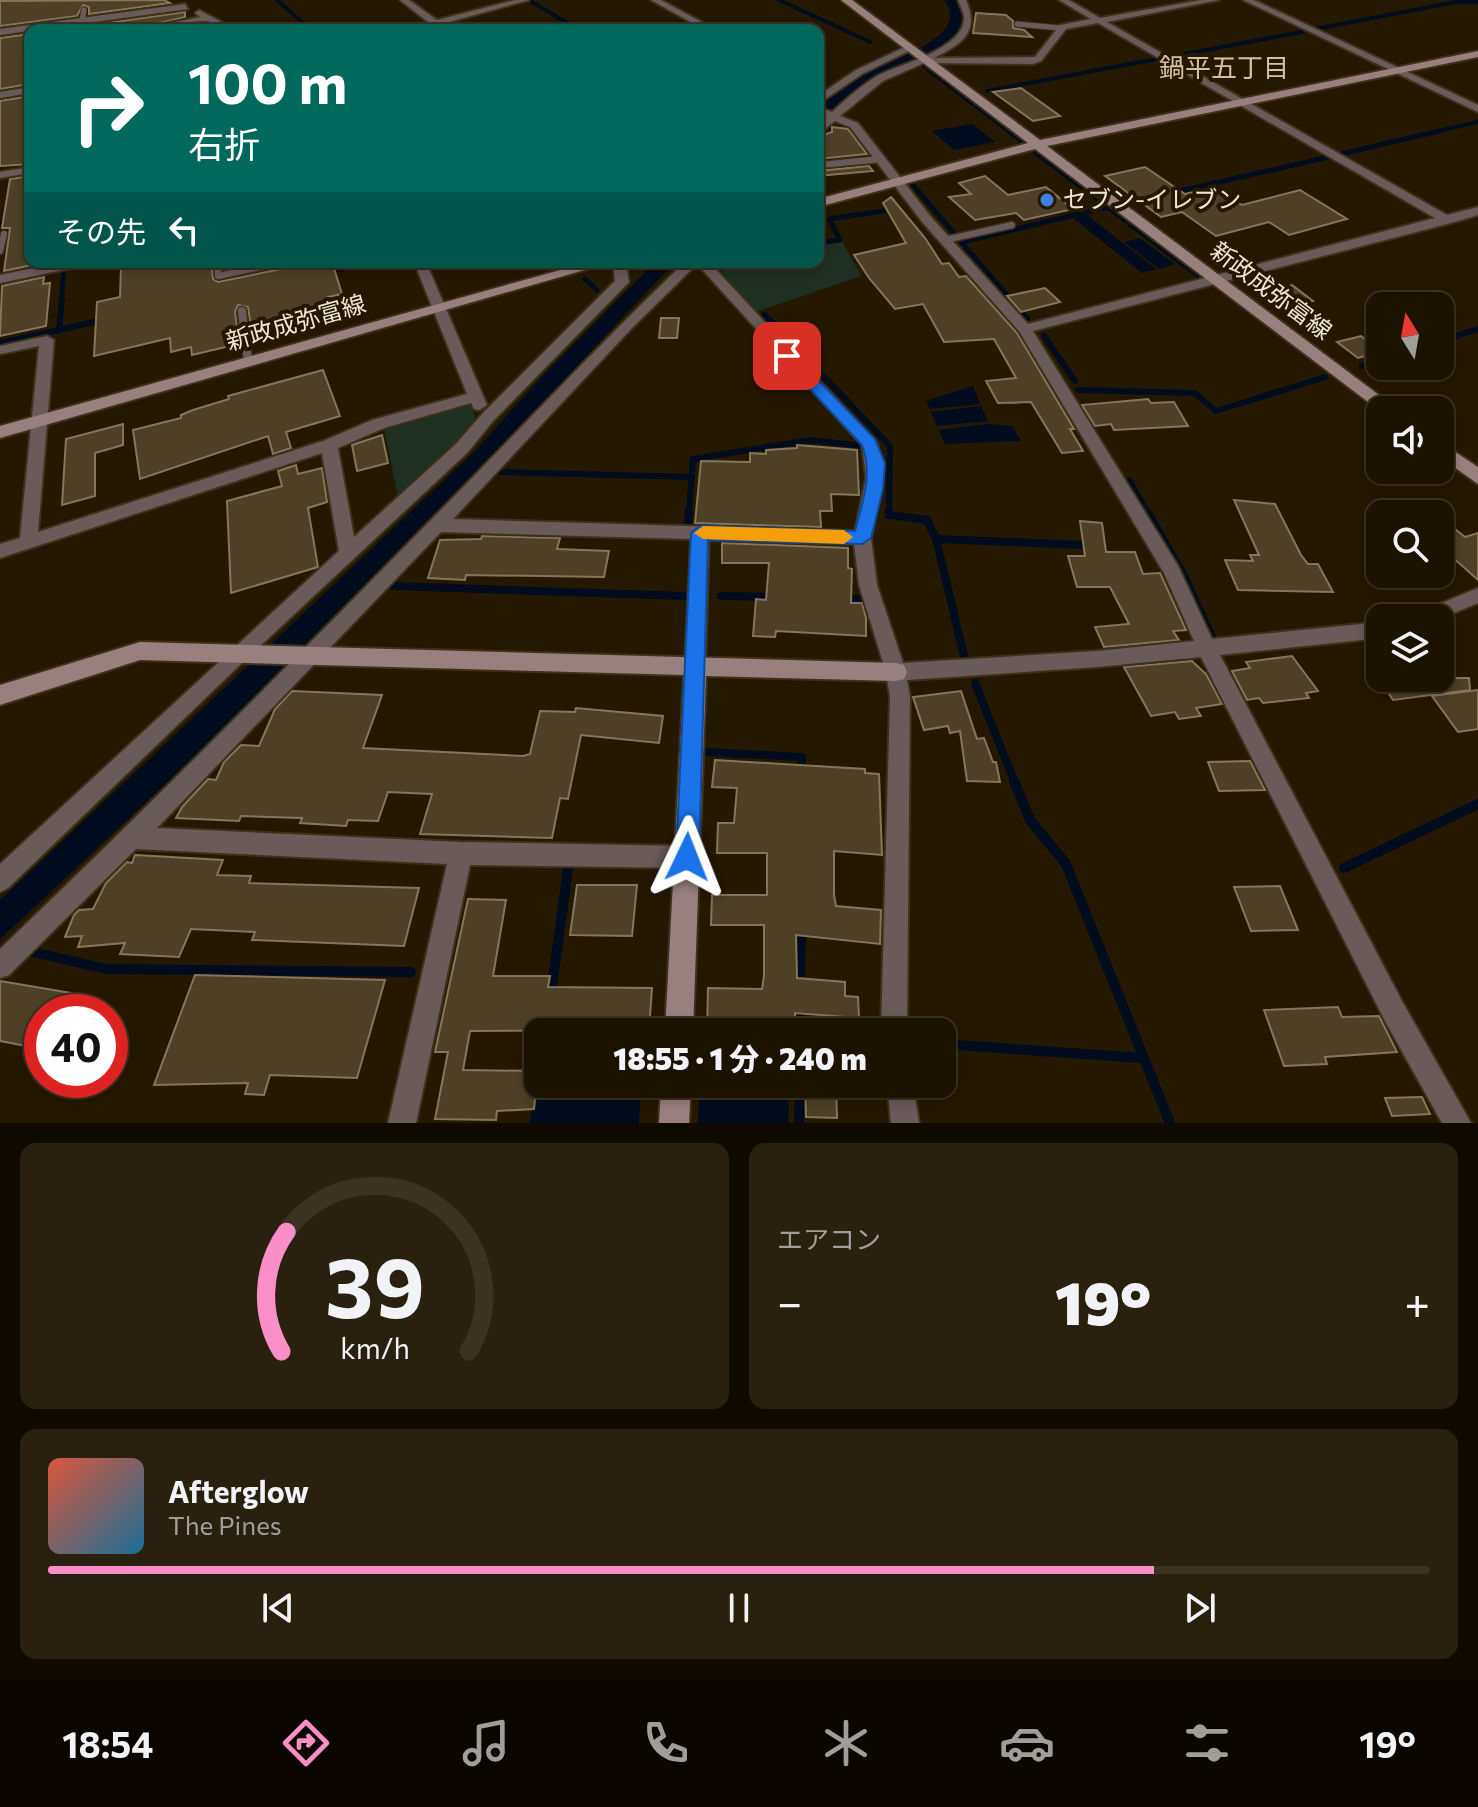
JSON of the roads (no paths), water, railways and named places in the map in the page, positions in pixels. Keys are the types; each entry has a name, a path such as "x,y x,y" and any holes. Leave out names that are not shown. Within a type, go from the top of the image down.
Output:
{"street":[{"path":"172,0 220,24"},
{"path":"404,0 435,23"},
{"path":"431,24 525,0"},
{"path":"655,0 701,24"},
{"name":"新政成弥富線","path":"846,0 1371,396"},
{"path":"824,96 859,72 947,49 964,32 968,15 962,0"},
{"path":"1063,0 1447,220"},
{"path":"828,113 920,55 1033,61 1038,59 1060,28 1215,0"},
{"path":"1247,0 1478,109"},
{"path":"39,24 83,15 116,16 185,7"},
{"path":"116,16 116,24"},
{"path":"174,24 209,18"},
{"path":"0,32 24,27"},
{"path":"824,201 1039,144 1478,54"},
{"path":"824,89 830,92"},
{"path":"0,95 24,91"},
{"path":"828,113 854,125 953,239 1025,329 1172,571 1206,647 1394,1012 1457,1123"},
{"path":"0,175 24,171"},
{"path":"1025,329 1478,211"},
{"path":"0,279 52,268"},
{"path":"423,268 474,397 488,417"},
{"name":"新政成弥富線","path":"0,432 583,268"},
{"path":"0,880 237,655 462,448 488,417 622,282 619,268"},
{"path":"0,966 132,838 627,325 686,268"},
{"path":"708,268 869,443 877,463 862,538 868,585 896,672 900,697 894,1018"},
{"path":"0,350 47,340 28,542"},
{"path":"0,551 329,445 378,424 474,397"},
{"path":"329,445 348,552"},
{"path":"1454,459 1478,477"},
{"path":"437,525 862,538"},
{"path":"680,1018 700,533"},
{"path":"1454,605 1478,595"},
{"path":"0,695 140,651 896,672 1097,659 1366,631"},
{"path":"132,838 461,853 687,857"},
{"path":"402,1123 461,853"},
{"path":"674,1123 675,1098"},
{"path":"902,1098 905,1123"}],"lane":[{"path":"1017,24 1060,28"},
{"path":"824,165 882,159"},
{"path":"953,239 1012,225"},
{"path":"0,251 4,234"},
{"path":"217,268 218,276 256,268"},
{"path":"242,311 248,361"}],"water":[{"path":"944,0 957,0 962,16 960,29 951,40 878,75 824,117 824,102 864,74 924,46 947,25 950,13"},
{"path":"972,124 995,142 954,150 932,131"},
{"path":"1086,214 1156,269 1142,273 1073,218"},
{"path":"1139,238 1175,264 1159,269 1124,242"},
{"path":"649,268 669,268 370,584 187,763 0,939 0,900 473,453 545,373"},
{"path":"973,386 980,404 930,409 926,401"},
{"path":"981,406 988,421 937,426 931,412"},
{"path":"989,424 1012,426 1021,441 945,444 939,430"},
{"path":"542,1098 640,1098 639,1123 538,1123"},
{"path":"699,1098 788,1098 789,1123 698,1123"}],"waterway":[{"path":"277,0 304,24"},
{"path":"779,0 870,42"},
{"path":"532,2 569,24"},
{"path":"1315,29 1456,2 1478,2"},
{"path":"1169,57 1302,32"},
{"path":"987,91 1157,59"},
{"path":"922,65 1011,133"},
{"path":"1430,133 1478,122"},
{"path":"1009,131 1023,142"},
{"path":"1341,154 1439,131"},
{"path":"1035,152 1108,207"},
{"path":"1171,193 1329,157"},
{"path":"912,184 1012,301"},
{"path":"962,242 1108,207"},
{"path":"1108,207 1201,278"},
{"path":"824,242 840,240 829,219 884,211"},
{"path":"0,223 24,219"},
{"path":"326,272 344,268"},
{"path":"61,301 64,271"},
{"path":"585,279 597,290"},
{"path":"59,330 62,299"},
{"path":"1010,299 1027,319"},
{"path":"765,315 890,446 889,513"},
{"path":"59,330 103,320"},
{"path":"1454,337 1478,329"},
{"path":"0,343 59,330"},
{"path":"1044,336 1075,381"},
{"path":"1362,366 1366,365"},
{"path":"1078,390 1195,393 1216,411 1325,377"},
{"path":"692,477 693,459 811,440 863,446"},
{"path":"500,472 692,477"},
{"path":"689,513 692,477"},
{"path":"1129,480 1148,513"},
{"path":"688,524 689,511"},
{"path":"1147,511 1182,572 1213,639"},
{"path":"889,513 927,520 936,539"},
{"path":"936,539 1089,545"},
{"path":"936,539 964,656"},
{"path":"393,586 684,596"},
{"path":"721,596 774,597"},
{"path":"842,599 860,599"},
{"path":"975,683 1015,783"},
{"path":"708,752 802,757 802,773"},
{"path":"1014,781 1030,820 1066,864 1170,1123"},
{"path":"1344,868 1478,804"},
{"path":"551,994 568,869"},
{"path":"800,985 801,930"},
{"path":"28,951 106,969 411,972"},
{"path":"800,1006 800,1018"},
{"path":"956,1045 1143,1058"},
{"path":"535,1123 538,1098"},
{"path":"799,1123 800,1098"}],"place":[{"name":"セブン-イレブン","path":"1047,200"}],"district":[{"name":"鍋平五丁目","path":"1224,68"}]}
